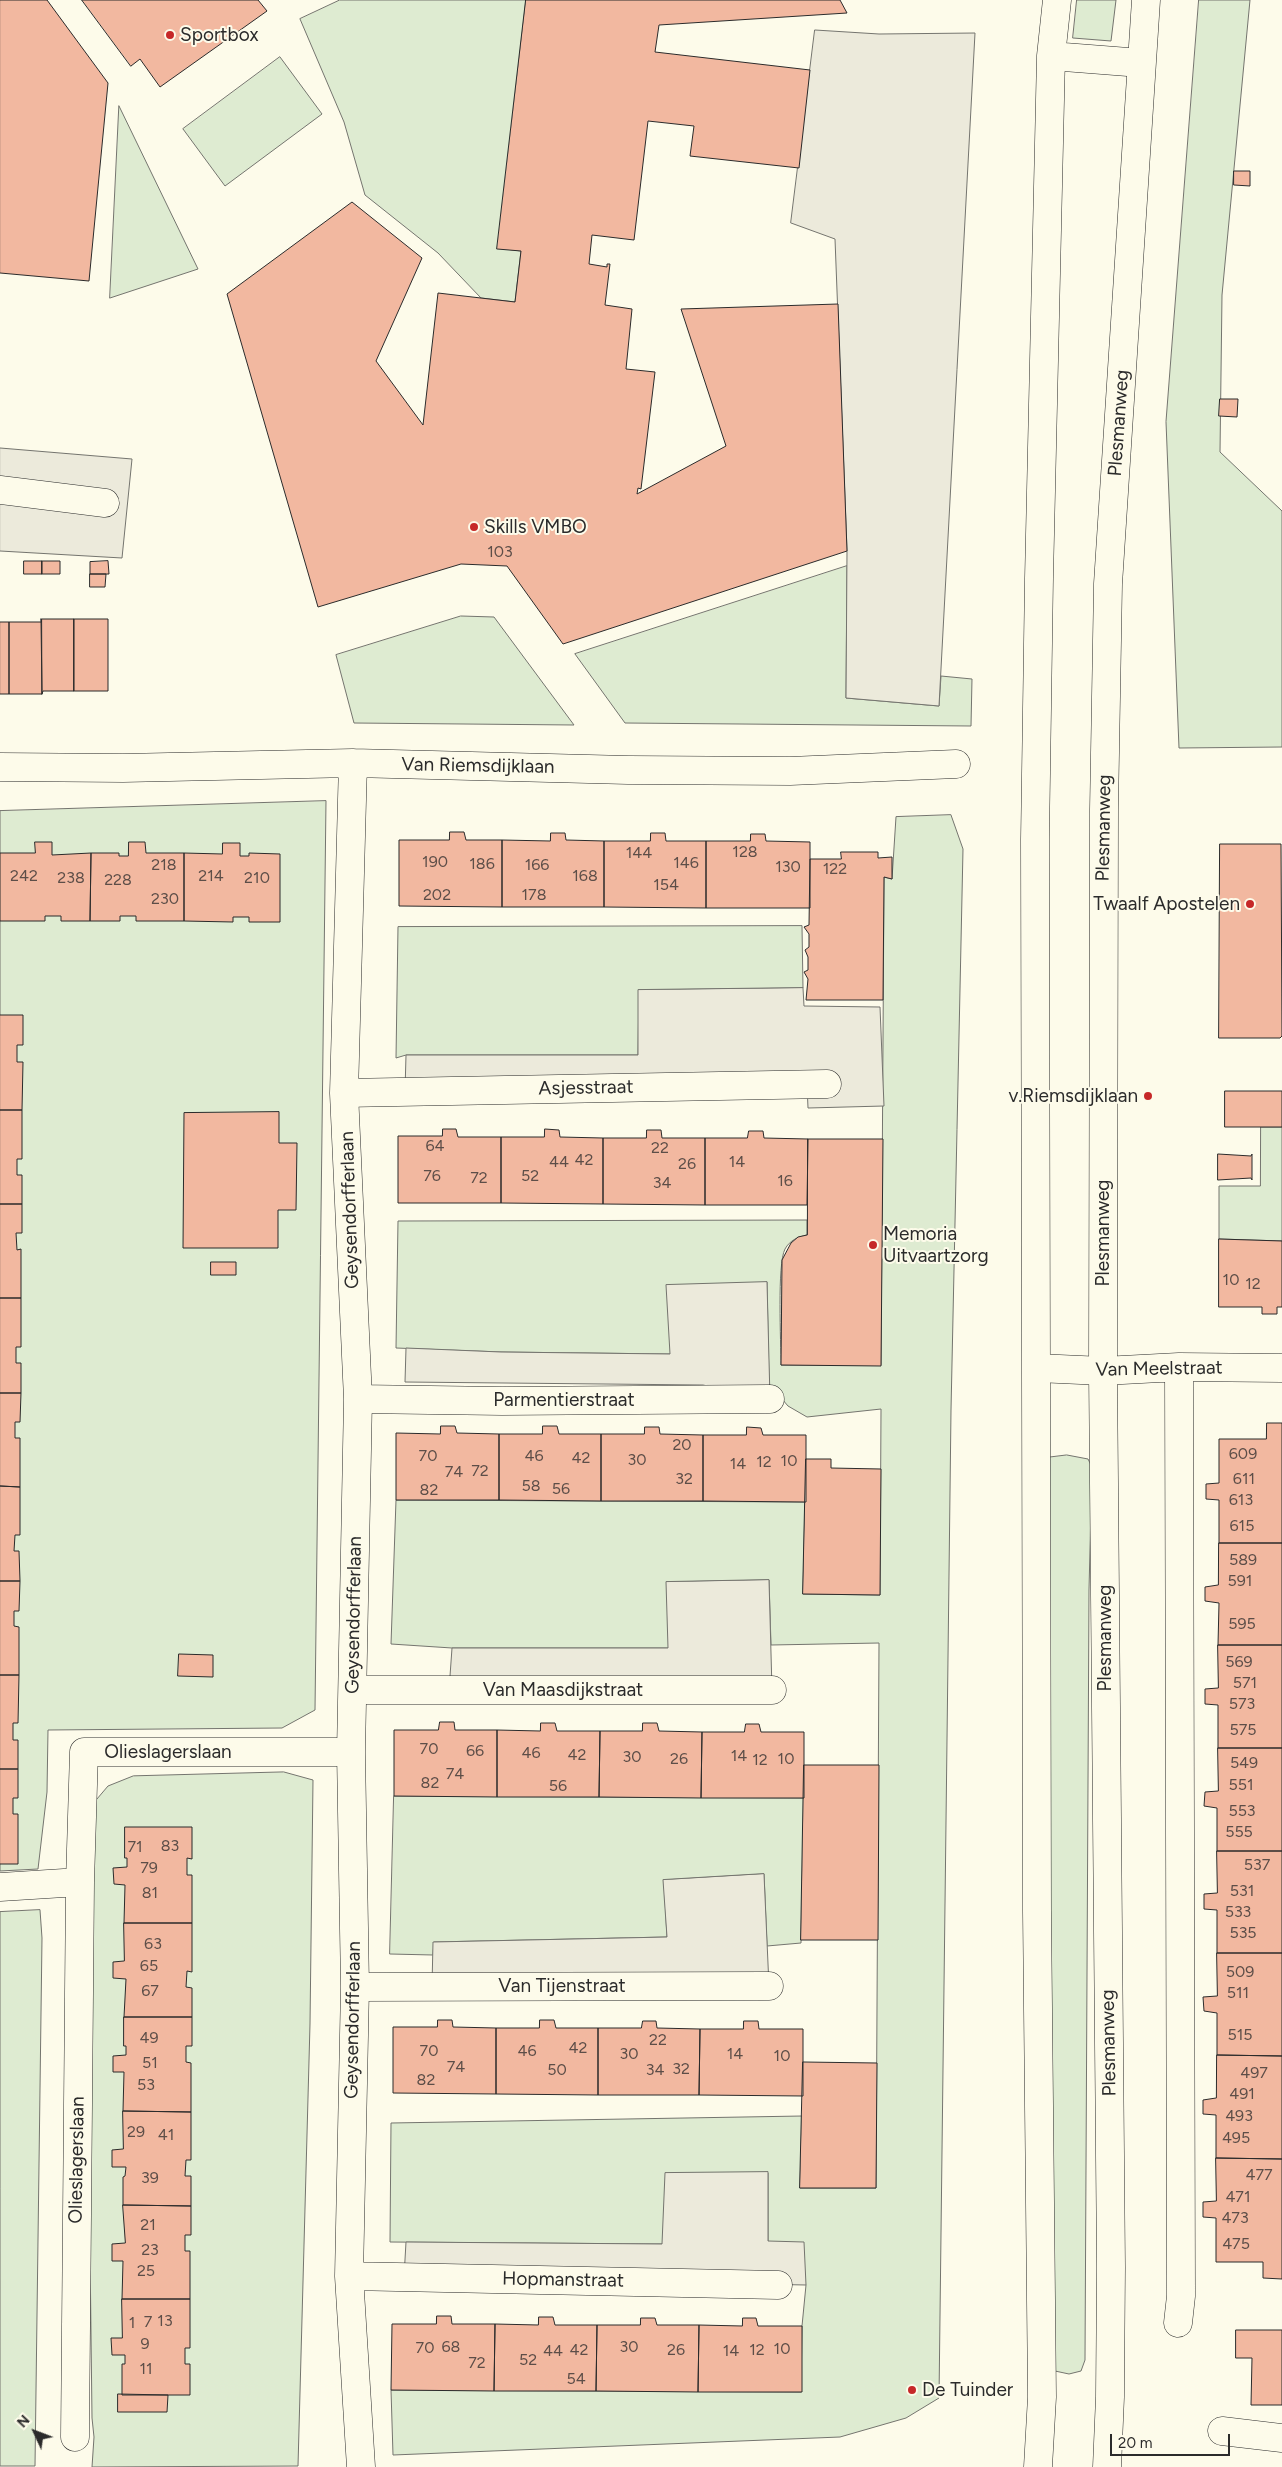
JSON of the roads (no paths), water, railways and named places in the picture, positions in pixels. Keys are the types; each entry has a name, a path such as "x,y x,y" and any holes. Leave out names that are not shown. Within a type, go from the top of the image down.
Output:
{"street":[{"path":"1038,2467 1042,2397 1037,1911 1036,743 1051,56 1057,0"},
{"name":"Plesmanweg","path":"1107,2467 1110,2397 1111,2267 1103,1371 1103,873 1108,584 1146,0"},
{"path":"1051,56 1141,63"},
{"path":"0,490 105,503"},
{"name":"Van Riemsdijklaan","path":"0,767 123,768 353,763 628,770 790,771 956,764"},
{"name":"Geysendorfferlaan","path":"353,763 344,1093 358,1399 351,1752 355,1987 348,2276 361,2467"},
{"name":"Asjesstraat","path":"344,1093 827,1084"},
{"path":"1178,2323 1181,2296 1180,1367"},
{"name":"Van Meelstraat","path":"1037,1368 1103,1371 1180,1367 1282,1368"},
{"name":"Parmentierstraat","path":"358,1399 502,1401 770,1399"},
{"name":"Van Maasdijkstraat","path":"353,1690 772,1690"},
{"name":"Olieslagerslaan","path":"75,2437 80,1882 84,1752 351,1752"},
{"path":"0,1887 80,1882"},
{"name":"Van Tijenstraat","path":"355,1987 769,1986"},
{"name":"Hopmanstraat","path":"348,2276 778,2285"},
{"path":"1222,2431 1282,2438"}],"place":[{"name":"Sportbox","path":"170,35"},
{"name":"Skills VMBO","path":"474,527"},
{"name":"Twaalf Apostelen","path":"1250,904"},
{"name":"v.Riemsdijklaan","path":"1148,1096"},
{"name":"Memoria Uitvaartzorg","path":"873,1245"},
{"name":"De Tuinder","path":"912,2390"}]}
